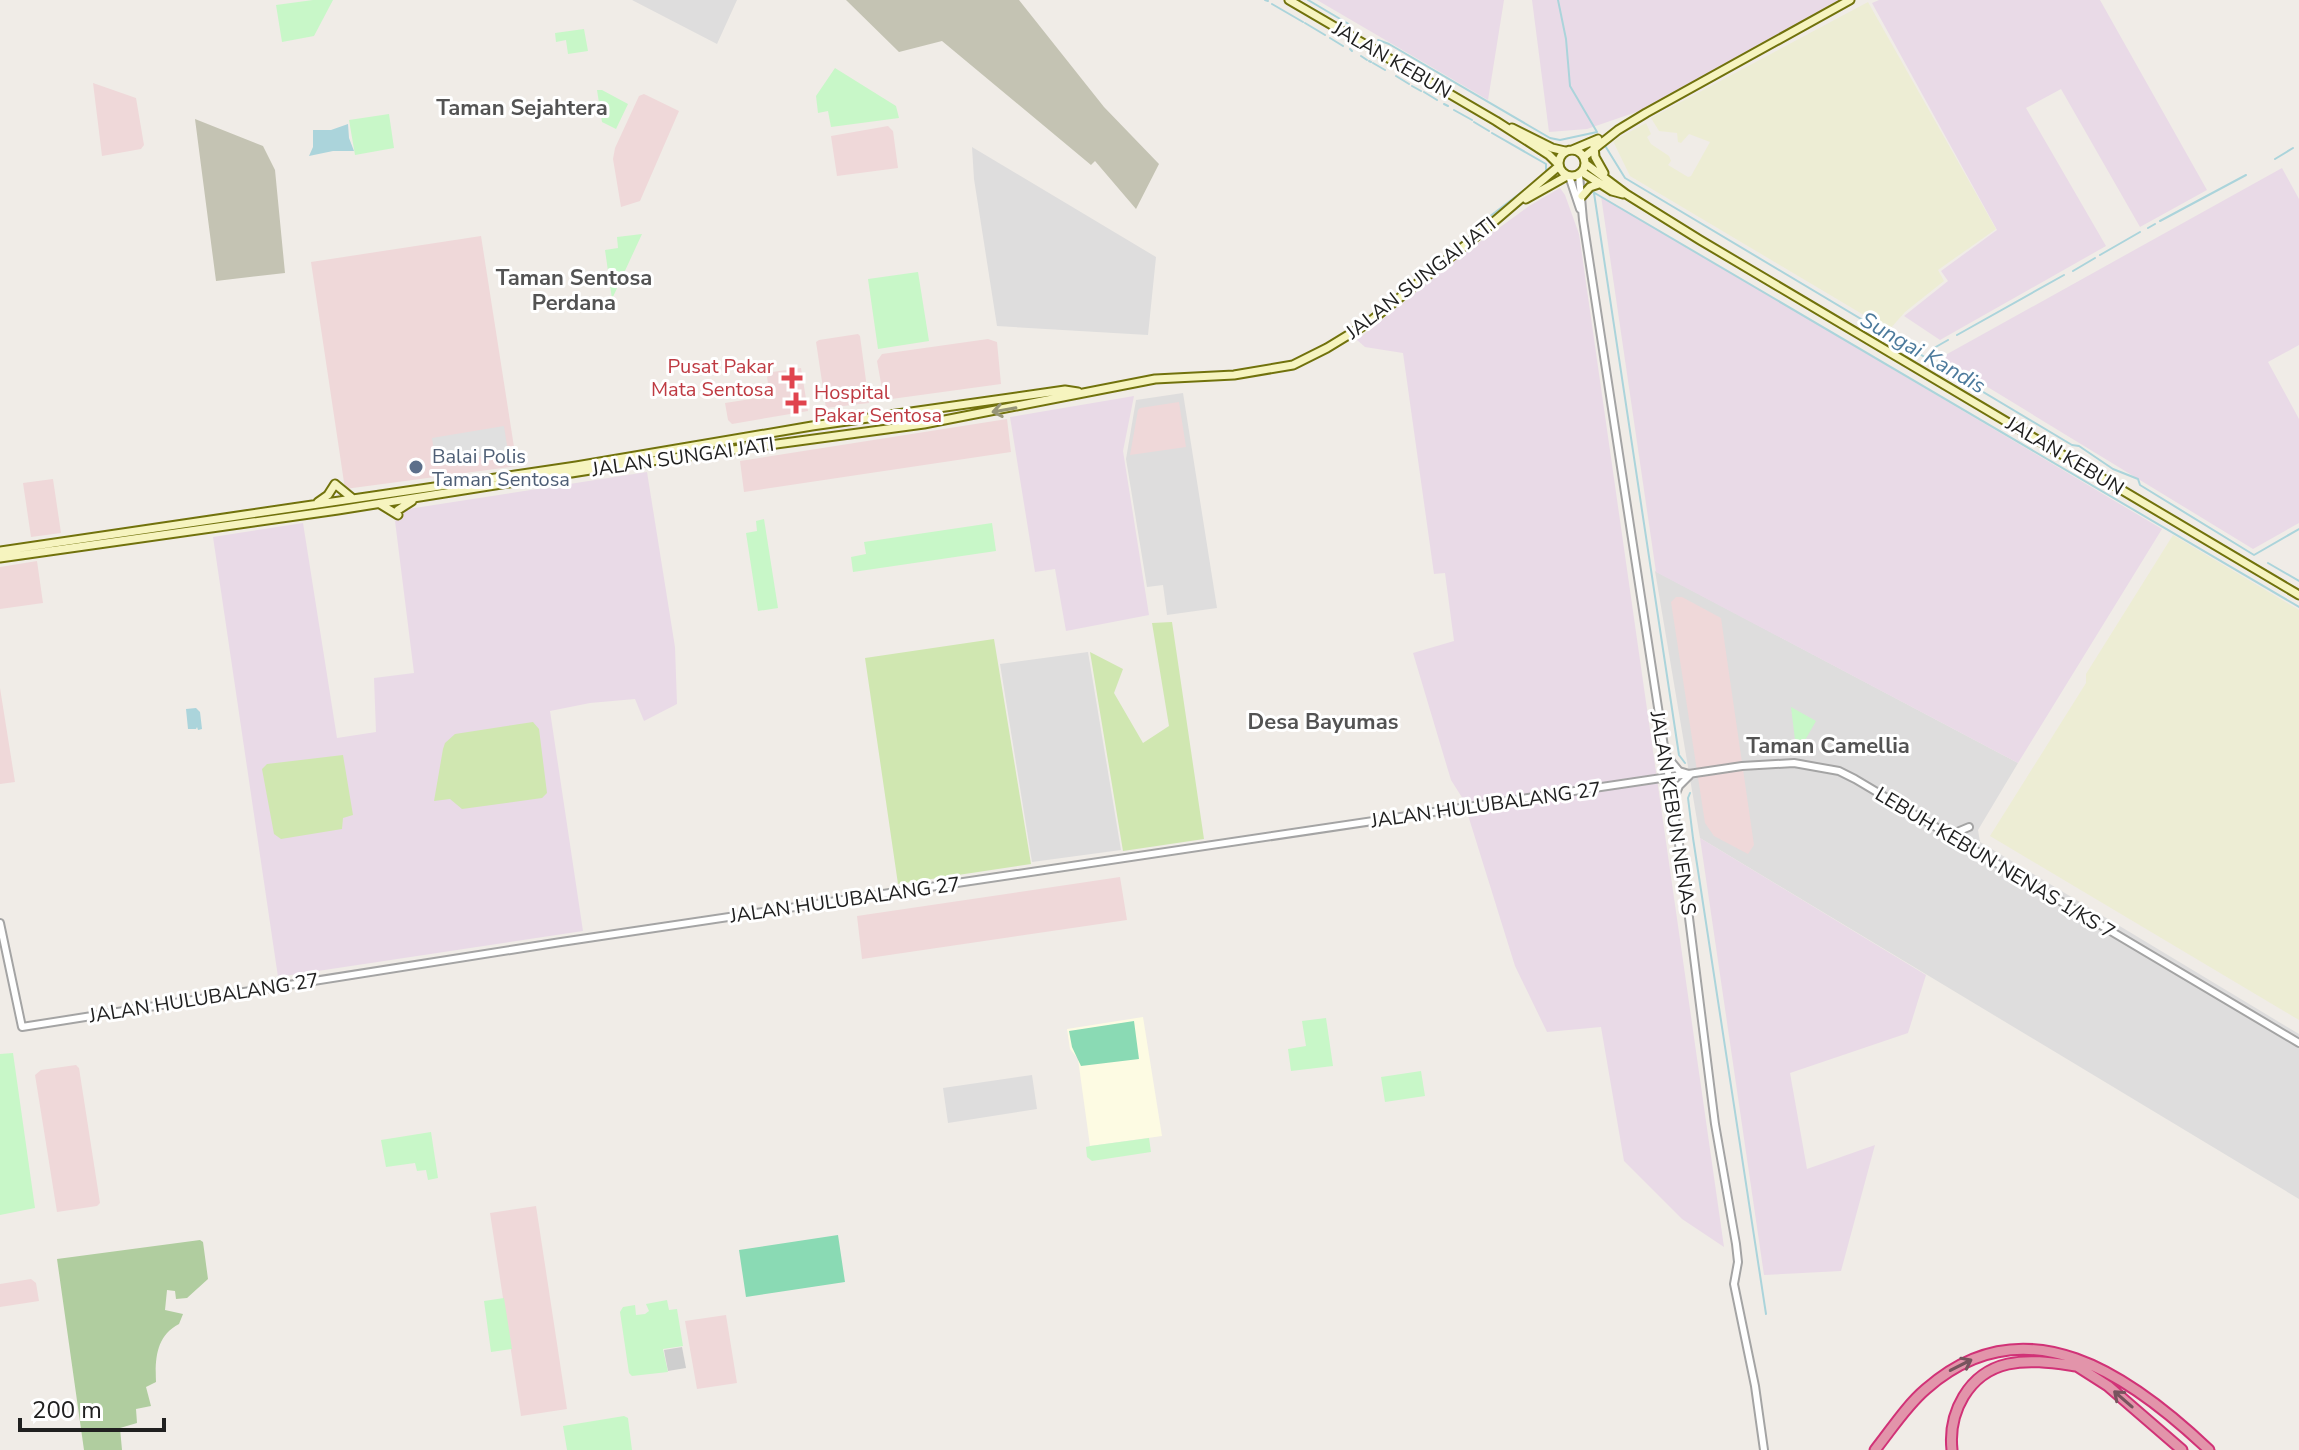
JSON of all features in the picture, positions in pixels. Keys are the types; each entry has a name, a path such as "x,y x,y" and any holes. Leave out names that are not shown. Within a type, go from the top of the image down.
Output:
{"highway":[{"path":"1875,1450 1923,1391 1961,1365 1998,1353 2042,1351 2084,1362 2117,1376 2161,1407 2209,1450"},
{"path":"2009,1357 2046,1357 2079,1366 2108,1386 2182,1450"},
{"path":"1952,1450 1951,1424 1966,1391 1982,1376 2005,1365 2024,1362 2079,1366"}],"main road":[{"name":"JALAN KEBUN","path":"1289,0 1496,121 1549,155 1568,176"},
{"path":"1510,208 1583,167 1594,146 1618,130 1850,0"},
{"name":"JALAN KEBUN","path":"1496,121 1569,150 1599,184 1626,194 2299,595"},
{"path":"1558,165 1569,150 1618,130"},
{"path":"1594,146 1598,166 1617,186"},
{"name":"JALAN SUNGAI JATI","path":"0,558 378,504 654,460 924,424 1166,378 1234,375 1293,365 1368,323 1558,165"},
{"name":"JALAN KEBUN","path":"1583,167 1626,194"},
{"path":"1582,196 1590,187 1599,184"},
{"name":"JALAN SUNGAI JATI","path":"0,551 576,466 923,410 1065,390 1080,393"},
{"path":"923,410 894,418 892,422 924,424"},
{"path":"830,424 855,424 857,427 856,430 832,437"},
{"path":"316,503 328,495 335,484 352,498"},
{"path":"378,504 398,512 406,503 425,496"}],"street":[{"name":"JALAN KEBUN NENAS","path":"1583,167 1583,220 1665,754 1715,1124 1736,1244 1738,1262 1734,1284 1755,1386 1764,1450"},
{"path":"1568,176 1583,220"},
{"path":"1665,754 1679,771 1688,775 1679,786 1672,804"},
{"name":"LEBUH KEBUN NENAS 1/KS 7","path":"1668,778 1782,763 1826,768 1855,779 1972,847 2057,902 2299,1043"},
{"name":"JALAN HULUBALANG 27","path":"0,923 22,1027 576,940 1668,778"},
{"path":"1950,835 1969,827 1968,837 1972,847"}],"shaded area":[{"path":"632,0 737,0 717,44"},
{"path":"846,0 1019,0 1104,107 1159,164 1136,209 1095,161 1091,165 942,41 899,52"},
{"path":"1317,0 1504,0 1488,100"},
{"path":"1532,0 1844,0 1648,108 1587,129 1549,132"},
{"path":"1879,0 2100,0 2207,190 2140,227 2061,89 2026,108 2106,246 1940,340 1904,316 1948,281 1941,271 1997,230 1872,3"},
{"path":"93,83 136,98 144,145 141,149 102,156"},
{"path":"644,94 679,111 640,201 621,207 613,159 615,148 639,96"},
{"path":"195,119 263,146 275,170 285,273 216,281"},
{"path":"888,126 893,131 898,168 837,176 831,136"},
{"path":"972,147 1156,257 1148,335 997,326 974,179"},
{"path":"2282,168 2299,199 2299,345 2268,362 2299,419 2299,523 2253,549 1940,358"},
{"path":"1560,188 1579,234 1724,1247 1682,1219 1624,1161 1601,1027 1547,1032 1515,966 1463,799 1451,780 1413,653 1454,641 1445,573 1434,574 1403,353 1365,347 1357,340 1459,257 1529,206"},
{"path":"1601,196 2162,529 2018,763 1656,572"},
{"path":"481,236 517,466 345,489 311,262"},
{"path":"858,334 869,403 826,408 816,342"},
{"path":"988,339 997,342 1001,384 884,400 877,361 882,354"},
{"path":"801,368 808,411 732,424 728,420 725,403 770,396 767,377 772,372"},
{"path":"1183,393 1217,608 1167,615 1163,585 1147,587 1126,459 1136,400"},
{"path":"1134,396 1123,451 1149,615 1066,631 1055,569 1035,572 1010,417"},
{"path":"1179,402 1186,447 1130,455 1138,410"},
{"path":"1007,419 1011,452 744,492 740,461"},
{"path":"504,426 508,452 436,464 432,438"},
{"path":"647,472 675,647 677,704 644,721 635,699 550,711 583,931 278,977 213,537 303,523 337,738 376,732 374,678 414,673 395,521 408,509"},
{"path":"53,479 61,533 31,537 23,483"},
{"path":"37,561 43,603 0,609 0,567"},
{"path":"1655,571 2018,763 1978,830 1980,842 2299,1034 2299,1199 1700,838"},
{"path":"1676,597 1682,597 1721,618 1754,845 1748,854 1714,836 1705,823 1671,602"},
{"path":"1088,652 1121,850 1032,862 1000,664"},
{"path":"0,688 15,782 0,784"},
{"path":"1700,838 1926,975 1908,1033 1790,1073 1807,1169 1875,1145 1841,1271 1764,1275"},
{"path":"1120,877 1127,920 862,959 857,916"},
{"path":"1143,1017 1162,1136 1090,1146 1078,1059 1070,1049 1067,1029"},
{"path":"76,1065 79,1068 100,1203 57,1212 35,1075 41,1070"},
{"path":"1032,1075 1037,1109 948,1123 943,1088"},
{"path":"536,1206 567,1409 521,1416 490,1213"},
{"path":"31,1279 36,1283 39,1301 0,1307 0,1284"},
{"path":"726,1315 737,1383 697,1389 685,1321"},
{"path":"682,1347 686,1368 668,1371 664,1350"}],"green space":[{"path":"333,0 314,36 282,42 276,5"},
{"path":"1868,2 1996,229 1938,270 1944,281 1905,312 1889,330 1630,176 1613,141 1646,123 1651,134 1647,137 1651,144 1669,156 1671,161 1668,165 1691,176 1710,142 1689,134 1681,143 1678,142 1677,133 1659,131 1651,118"},
{"path":"584,29 588,51 568,54 566,40 556,42 555,33"},
{"path":"835,68 896,106 899,118 831,127 828,111 818,113 816,96"},
{"path":"597,90 628,104 616,129 602,122"},
{"path":"389,114 394,148 355,155 349,120"},
{"path":"642,234 612,299 605,250 618,248 617,237"},
{"path":"918,272 929,341 878,349 868,279"},
{"path":"764,519 778,608 758,611 746,533 757,531 756,521"},
{"path":"992,523 996,551 853,572 851,557 866,554 864,542"},
{"path":"2173,535 2299,610 2299,1020 1990,836 2086,683 2086,674"},
{"path":"1172,622 1204,839 1123,851 1090,652 1123,669 1114,693 1143,743 1169,726 1152,623"},
{"path":"994,639 1031,864 898,884 865,658"},
{"path":"1791,707 1816,721 1800,749 1796,748"},
{"path":"533,722 539,729 547,793 542,798 462,809 450,799 434,801 443,749 455,734"},
{"path":"343,755 353,815 343,818 342,829 281,839 274,834 262,769 267,764"},
{"path":"1326,1018 1333,1066 1291,1071 1288,1049 1306,1046 1302,1021"},
{"path":"1134,1021 1139,1059 1081,1066 1069,1031"},
{"path":"13,1053 35,1208 0,1215 0,1054"},
{"path":"1421,1071 1425,1096 1385,1102 1381,1077"},
{"path":"431,1132 438,1178 428,1180 426,1170 417,1171 415,1163 386,1167 381,1140"},
{"path":"1149,1138 1151,1152 1092,1161 1087,1157 1086,1147"},
{"path":"838,1235 845,1282 746,1297 739,1250"},
{"path":"203,1242 208,1279 187,1298 176,1299 175,1291 167,1290 165,1310 183,1314 179,1324 171,1329 158,1349 156,1382 146,1387 151,1406 136,1409 137,1423 120,1428 122,1450 84,1450 57,1259"},
{"path":"504,1298 512,1349 491,1352 484,1301"},
{"path":"667,1300 669,1310 677,1309 683,1346 663,1349 668,1372 632,1376 620,1312 623,1307 635,1305 636,1315 645,1314 649,1311 646,1304"},
{"path":"624,1416 628,1418 632,1450 567,1450 563,1426"}],"water":[{"path":"348,124 354,151 309,156 313,147 313,130 331,130"},
{"path":"196,708 200,712 202,729 188,729 186,709"}],"waterway":[{"path":"1308,0 1352,26"},
{"name":"Sungai Kandis","path":"1558,0 1566,39 1570,86 1597,132"},
{"path":"1272,4 1303,22"},
{"path":"1305,23 1325,35"},
{"path":"1330,38 1343,46"},
{"path":"1378,40 1550,138 1560,140 1597,132"},
{"path":"1361,56 1367,60"},
{"path":"1373,63 1385,70"},
{"path":"1396,76 1409,84"},
{"path":"1412,86 1421,91"},
{"path":"1424,92 1437,100"},
{"path":"1444,104 1448,106"},
{"path":"1454,110 1472,120"},
{"path":"1474,122 1489,131"},
{"path":"1492,133 1546,164 1546,172 1540,178"},
{"name":"Sungai Kandis","path":"1604,144 1625,178 2072,445 2079,446 2113,469 2138,479 2140,485 2254,555 2299,529"},
{"path":"2275,159 2293,148"},
{"path":"2160,221 2246,175"},
{"path":"1476,227 1535,182"},
{"path":"1593,192 2299,607"},
{"path":"1594,193 1679,755 1685,763"},
{"path":"2148,228 2155,224"},
{"path":"2100,255 2140,232"},
{"path":"2073,271 2095,258"},
{"path":"1957,335 2064,275"},
{"path":"1934,348 1948,340"},
{"name":"Sungai Kandis","path":"2268,563 2299,581"},
{"path":"1690,793 1693,838 1766,1314"}],"place":[{"name":"Pusat Pakar Mata Sentosa","path":"792,378"},
{"name":"Hospital Pakar Sentosa","path":"796,403"},
{"name":"Balai Polis Taman Sentosa","path":"416,467"}],"district":[{"name":"Taman Sejahtera","path":"522,108"},
{"name":"Taman Sentosa Perdana","path":"574,290"},
{"name":"Desa Bayumas","path":"1323,722"},
{"name":"Taman Camellia","path":"1828,746"}]}
